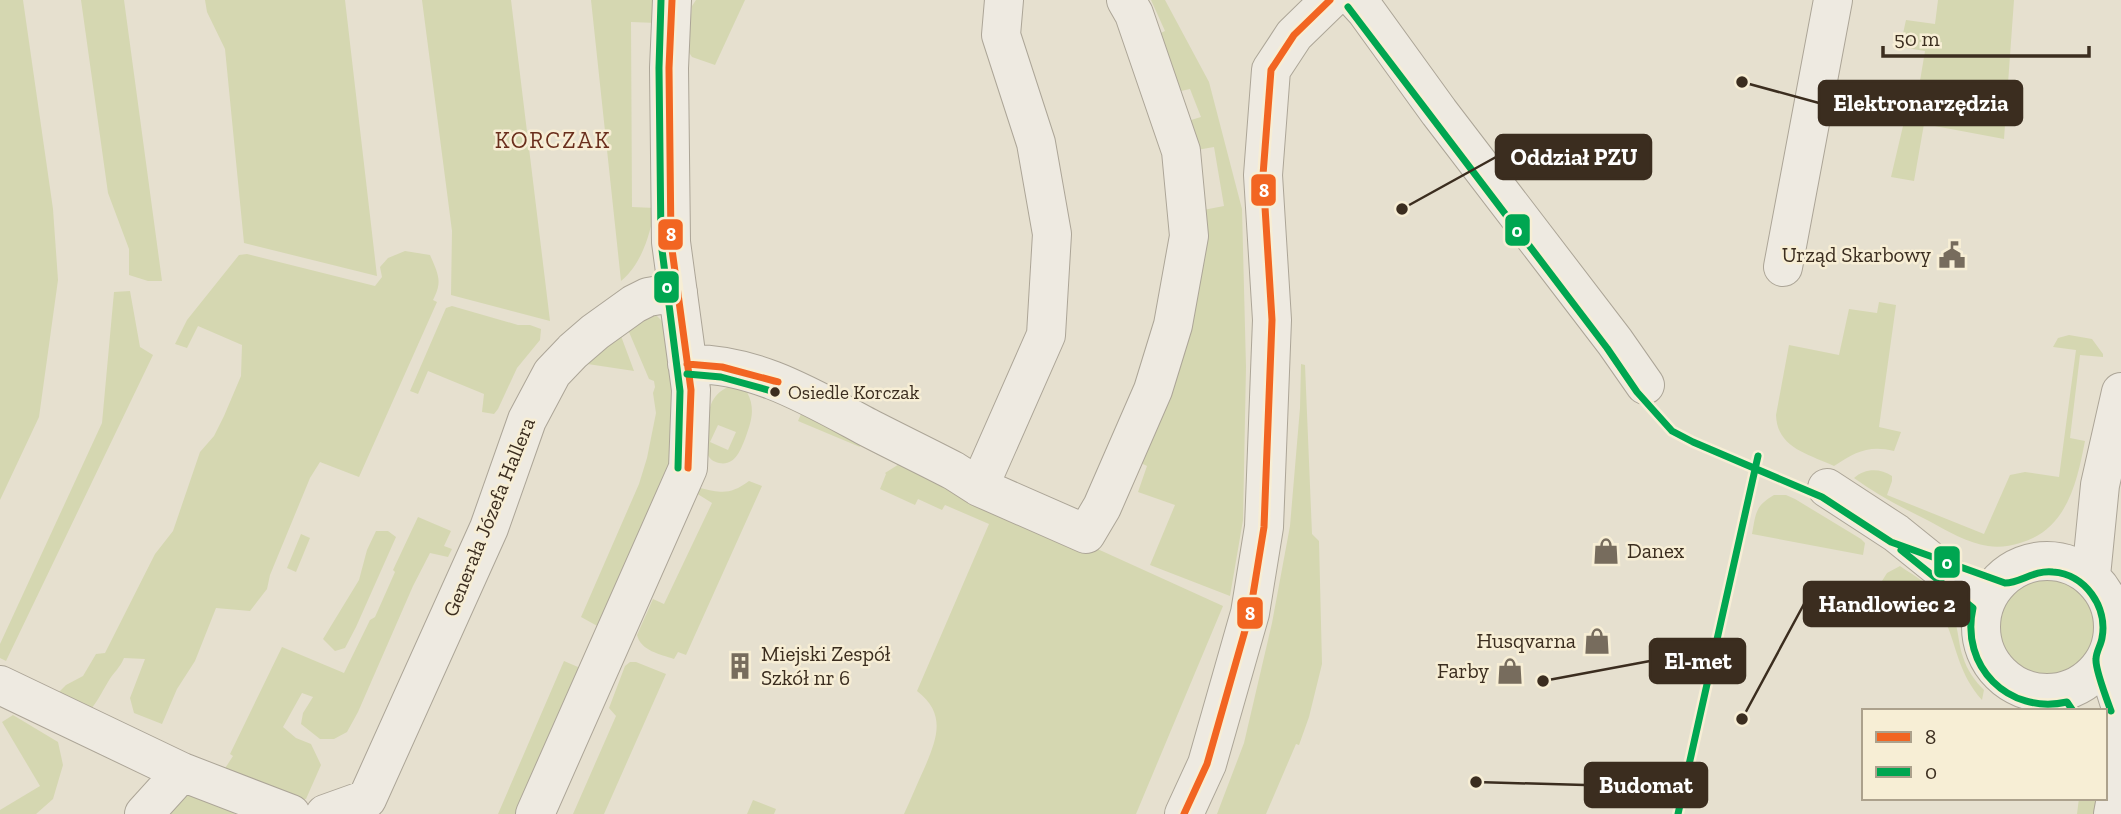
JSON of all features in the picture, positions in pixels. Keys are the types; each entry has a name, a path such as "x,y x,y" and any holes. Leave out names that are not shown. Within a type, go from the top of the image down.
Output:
{"street":[{"path":"535,814 688,468 691,390 671,242 668,68 672,0"},
{"path":"979,487 1046,335 1052,234 1036,143 1002,35 1004,0"},
{"path":"687,364 744,370 778,382 954,471 979,487 1086,534 1102,506 1153,390 1173,325 1189,236 1181,151 1134,14 1126,0"},
{"path":"1184,814 1206,764 1246,625 1265,527 1272,320 1263,175 1271,69 1294,34 1330,0"},
{"path":"1356,0 1645,385"},
{"path":"1783,267 1833,0"},
{"name":"Generała Józefa Hallera","path":"325,814 367,799 489,528 527,420 552,373 595,332 634,304 677,292"},
{"path":"2091,576 2100,485 2121,392"},
{"path":"2054,561 2100,485"},
{"path":"1827,488 1896,533 1984,604"},
{"path":"1896,533 2008,573"},
{"path":"2054,561 2074,566 2091,576 2105,594 2113,616 2113,639 2106,660 2078,700 2020,688 2003,678 1990,662 1982,644 1980,624 1984,604 1994,587 2008,573 2030,563 2054,561"},
{"path":"2106,660 2121,708"},
{"path":"0,685 182,772 291,814"},
{"path":"2107,738 2112,744 2118,788"},
{"path":"144,814 182,772"}],"green space":[{"path":"0,0 23,0 53,209 58,280 39,417 0,500"},
{"path":"81,0 124,0 162,281 148,281 129,275 129,249 108,193"},
{"path":"205,0 345,0 377,276 244,243 225,49 207,12"},
{"path":"422,0 511,0 550,321 451,295 452,231"},
{"path":"591,0 657,0 657,23 631,22 632,207 655,208 640,257 621,281"},
{"path":"696,0 745,0 715,65 692,57 688,51 692,6"},
{"path":"1151,0 1165,0 1209,82 1242,209 1246,367 1243,520 1230,596 1150,565 1175,505 1138,492 1147,466 1129,457 1170,401 1174,388 1198,211 1224,206 1214,147 1191,151 1181,123 1201,117 1190,89 1181,91 1145,40 1165,31"},
{"path":"1938,0 2014,0 2004,139 1924,124 1914,181 1891,177 1911,92 1918,93 1925,51 1900,47 1906,20 1935,24"},
{"path":"405,251 430,255 438,278 438,288 433,300 437,302 359,477 320,462 310,478 270,575 267,589 250,611 216,608 195,661 177,689 162,724 134,713 130,698 145,659 124,658 85,716 56,695 66,685 83,676 96,654 105,653 155,554 173,531 200,452 214,436 241,376 242,345 198,326 187,348 175,344 187,320 239,255 247,254 375,286 382,277 380,267 388,258"},
{"path":"130,291 140,347 153,355 6,661 0,658 0,644 102,423 114,292"},
{"path":"1879,302 1896,305 1879,427 1901,432 1894,451 1869,449 1834,466 1796,448 1782,435 1778,426 1776,415 1789,345 1839,355 1849,309 1877,313"},
{"path":"452,306 541,329 540,340 517,368 494,414 482,412 484,394 428,371 418,394 410,391 446,308"},
{"path":"650,314 656,315 663,322 674,384 669,470 601,628 581,617 639,484 647,458 656,413 653,393 655,387 629,332 629,325"},
{"path":"2069,335 2092,339 2103,357 2080,355 2070,438 2085,441 2078,472 2059,516 2036,537 2020,543 1992,547 1973,542 1950,533 1854,478 1868,471 1887,473 1892,476 1892,481 1887,495 1984,534 2010,475 2025,472 2059,477 2076,350 2053,347 2058,338"},
{"path":"621,336 634,371 581,363"},
{"path":"1301,364 1305,365 1312,534 1319,541 1322,664 1299,745 1296,744 1266,814 1217,814 1244,743 1272,623 1290,526"},
{"path":"730,386 747,392 752,416 736,457 729,462 717,463 708,455 706,448 707,424 711,404","holes":["718,425 736,432 728,450 710,442"]},
{"path":"801,414 858,439 860,447 798,421"},
{"path":"904,461 1223,606 1136,814 904,814 929,758 937,727 933,709 917,691 989,524 945,505 942,510 918,499 915,505 880,489 885,473"},
{"path":"749,481 762,486 686,655 678,652 674,659 642,645 637,635 653,599 664,604 712,503 696,493 700,488 731,491"},
{"path":"1774,495 1786,495 1795,499 1861,539 1865,543 1863,555 1752,534 1757,511"},
{"path":"418,517 451,531 444,546 452,549 448,557 430,553 347,732 334,739 320,739 301,724 303,713 313,697 302,693 283,727 296,738 311,744 321,765 306,799 291,803 222,773 233,756 230,754 282,647 344,673 370,620 375,617"},
{"path":"376,531 388,531 396,537 345,648 335,651 323,639 359,580 367,550"},
{"path":"301,534 310,538 296,572 287,568"},
{"path":"1900,566 1932,588 1951,610 1965,662 1984,690 1982,700 1969,681 1940,612 1928,599 1909,588 1882,581 1887,573"},
{"path":"2047,577 2066,581 2082,592 2093,608 2097,627 2093,646 2082,662 2066,673 2047,677 2028,673 2012,662 2001,646 1997,627 2001,608 2012,592 2028,581"},
{"path":"564,661 585,670 522,814 498,814"},
{"path":"630,662 666,674 604,814 573,814 616,716 609,708 625,666"},
{"path":"13,715 58,742 63,765 53,799 36,814 0,814 0,810 40,786 2,722"},
{"path":"183,789 235,812 161,814"},
{"path":"753,800 776,809 774,814 747,814"},
{"path":"2079,800 2096,800 2094,814 2077,814"}],"transit line":[{"name":"0","path":"661,0 661,242 680,391 678,468"},
{"name":"8","path":"672,0 669,68 671,242 691,390 688,468"},
{"name":"8","path":"1184,814 1207,764 1250,613 1264,527 1272,320 1263,175 1271,70 1294,35 1330,0"},
{"name":"0","path":"1348,7 1607,348 1637,392 1672,431 1822,497 1891,542 2005,583 2046,572 2065,574 2075,579 2092,594 2098,604 2103,626 2096,664 2111,711"},
{"name":"8","path":"687,364 722,367 778,382"},
{"name":"0","path":"687,374 721,377 775,392"},
{"name":"0","path":"1678,814 1758,456"},
{"name":"0","path":"1901,550 1973,608 1971,629 1974,649 1981,667 1993,682 2026,701 2045,704 2067,702 2072,709"}],"place":[{"name":"Elektronarzędzia","path":"1742,82"},
{"name":"Oddział PZU","path":"1402,209"},
{"name":"Urząd Skarbowy","path":"1952,255"},
{"name":"Osiedle Korczak","path":"775,392"},
{"name":"Danex","path":"1606,551"},
{"name":"Husqvarna","path":"1597,641"},
{"name":"Miejski Zespół Szkół nr 6","path":"740,666"},
{"name":"Farby","path":"1510,671"},
{"name":"El-met","path":"1543,681"},
{"name":"Handlowiec 2","path":"1742,719"},
{"name":"Budomat","path":"1476,782"}],"district":[{"name":"KORCZAK","path":"553,140"}]}
